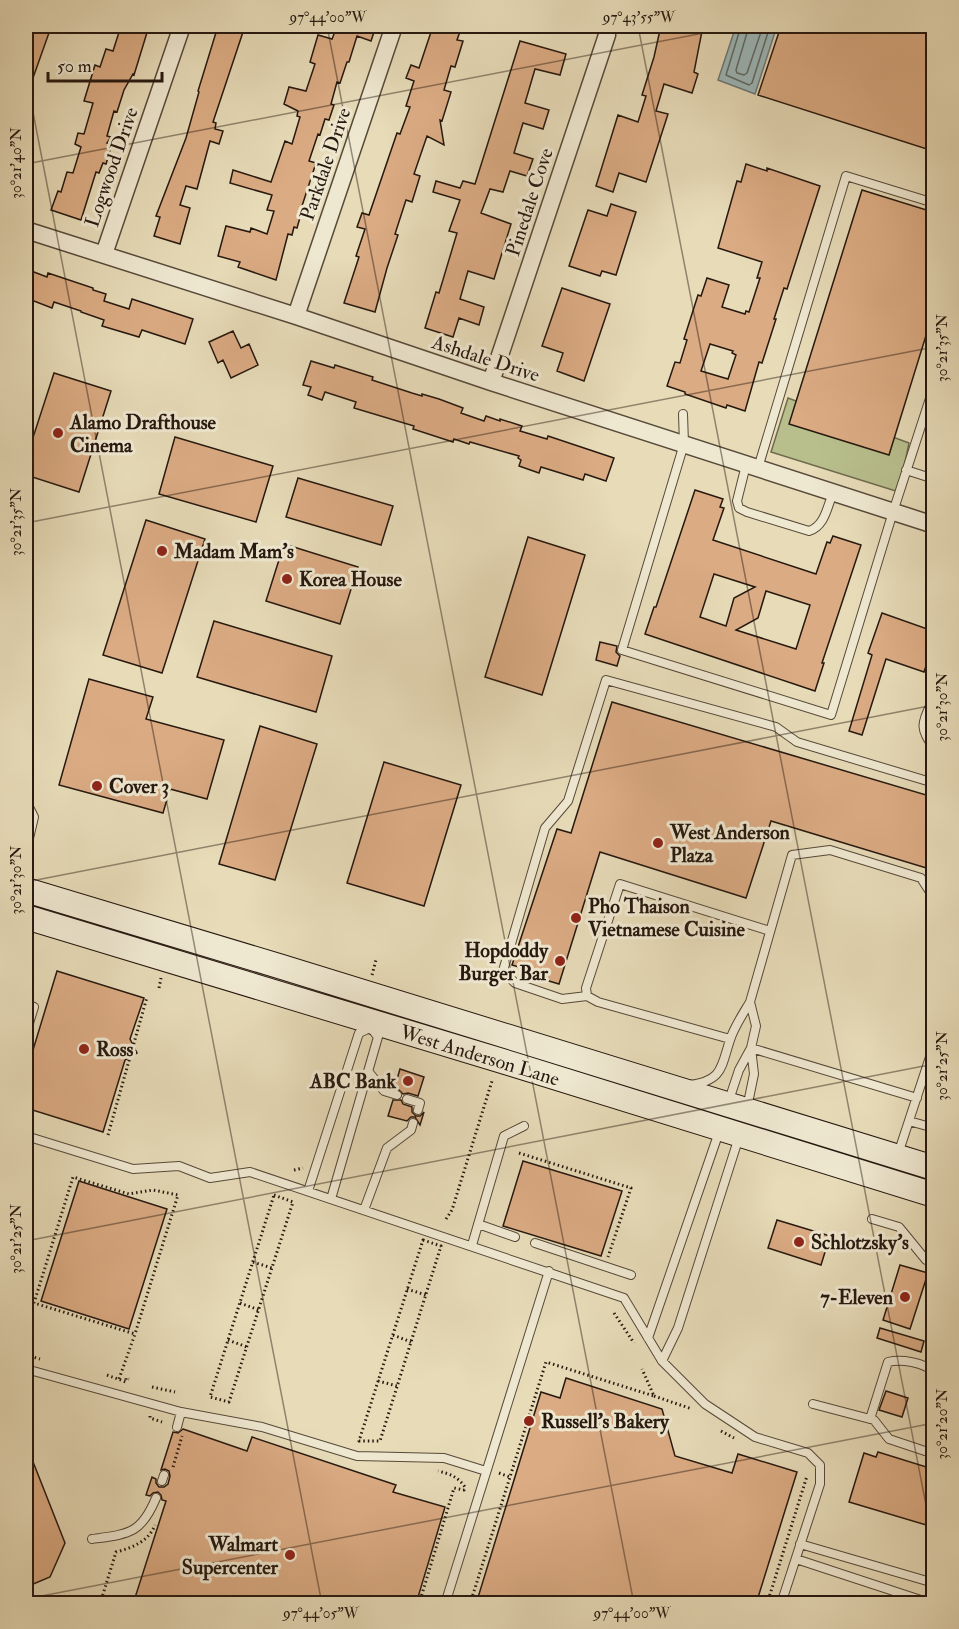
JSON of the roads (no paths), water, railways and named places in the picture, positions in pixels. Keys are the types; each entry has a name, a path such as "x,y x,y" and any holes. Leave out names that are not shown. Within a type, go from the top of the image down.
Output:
{"main road":[{"name":"West Anderson Lane","path":"26,891 282,967 669,1087 733,1120 933,1195"},
{"name":"West Anderson Lane","path":"26,917 161,965 371,1025 733,1120 933,1168"},
{"path":"161,965 189,954 263,977 282,967"},
{"path":"371,1025 378,998"}],"street":[{"name":"Logwood Drive","path":"104,254 182,26"},
{"name":"Parkdale Drive","path":"296,316 394,26"},
{"name":"Pinedale Cove","path":"491,382 607,35"},
{"name":"Ashdale Drive","path":"26,230 933,525"}],"lane":[{"path":"833,492 818,529 809,531 747,512 739,508 737,501 752,466 846,176 933,203"},
{"path":"683,414 684,444 622,650 831,715 892,512 933,386"},
{"path":"906,470 933,479"},
{"path":"730,1039 598,1002 588,996 562,999 516,983 503,971 545,828 568,801 606,680 776,727 797,742 933,783"},
{"path":"933,703 923,720 924,735 933,748"},
{"path":"26,801 34,817 26,851"},
{"path":"669,1087 698,1084 714,1077 724,1065 730,1039 750,1002 792,855 830,850 921,878 933,898"},
{"path":"588,996 586,988 620,884 770,931"},
{"path":"662,1361 678,1328 733,1120 739,1070 751,1047 756,1026 750,1002"},
{"path":"26,1004 34,1007 26,1033"},
{"path":"897,1158 930,1057 933,1021"},
{"path":"308,1191 359,1033 371,1025 378,1037 331,1199"},
{"path":"751,1047 917,1098"},
{"path":"648,1338 733,1120 754,1074 751,1047"},
{"path":"368,1071 384,1091 397,1095"},
{"path":"407,1099 420,1103 418,1110"},
{"path":"909,1121 933,1128"},
{"path":"364,1210 387,1148 411,1130 413,1123"},
{"path":"472,1245 504,1136 524,1126"},
{"path":"26,1136 133,1169 179,1166 210,1178 250,1172 624,1298 662,1361 705,1404 755,1437 808,1453 820,1465 820,1484 781,1604"},
{"path":"872,1219 899,1227 926,1260 933,1262"},
{"path":"478,1224 515,1237"},
{"path":"534,1243 632,1275"},
{"path":"445,1604 549,1271"},
{"path":"870,1419 888,1362 899,1359 929,1368 933,1372"},
{"path":"26,1369 181,1412 262,1427 357,1456 444,1458 486,1472"},
{"path":"813,1404 874,1420 889,1439 933,1454"},
{"path":"177,1427 181,1412"},
{"path":"92,1539 129,1533 149,1516 156,1498"},
{"path":"800,1544 933,1583"},
{"path":"796,1559 933,1604"}],"water":[{"path":"736,26 777,26 755,94 718,80"}],"place":[{"name":"Alamo Drafthouse Cinema","path":"58,433"},
{"name":"Madam Mam's","path":"162,551"},
{"name":"Korea House","path":"287,579"},
{"name":"Cover 3","path":"97,786"},
{"name":"West Anderson Plaza","path":"658,843"},
{"name":"Pho Thaison Vietnamese Cuisine","path":"576,918"},
{"name":"Hopdoddy Burger Bar","path":"560,961"},
{"name":"Ross","path":"84,1049"},
{"name":"ABC Bank","path":"408,1081"},
{"name":"Schlotzsky's","path":"799,1242"},
{"name":"7-Eleven","path":"905,1297"},
{"name":"Russell's Bakery","path":"529,1421"},
{"name":"Walmart Supercenter","path":"290,1555"}]}
